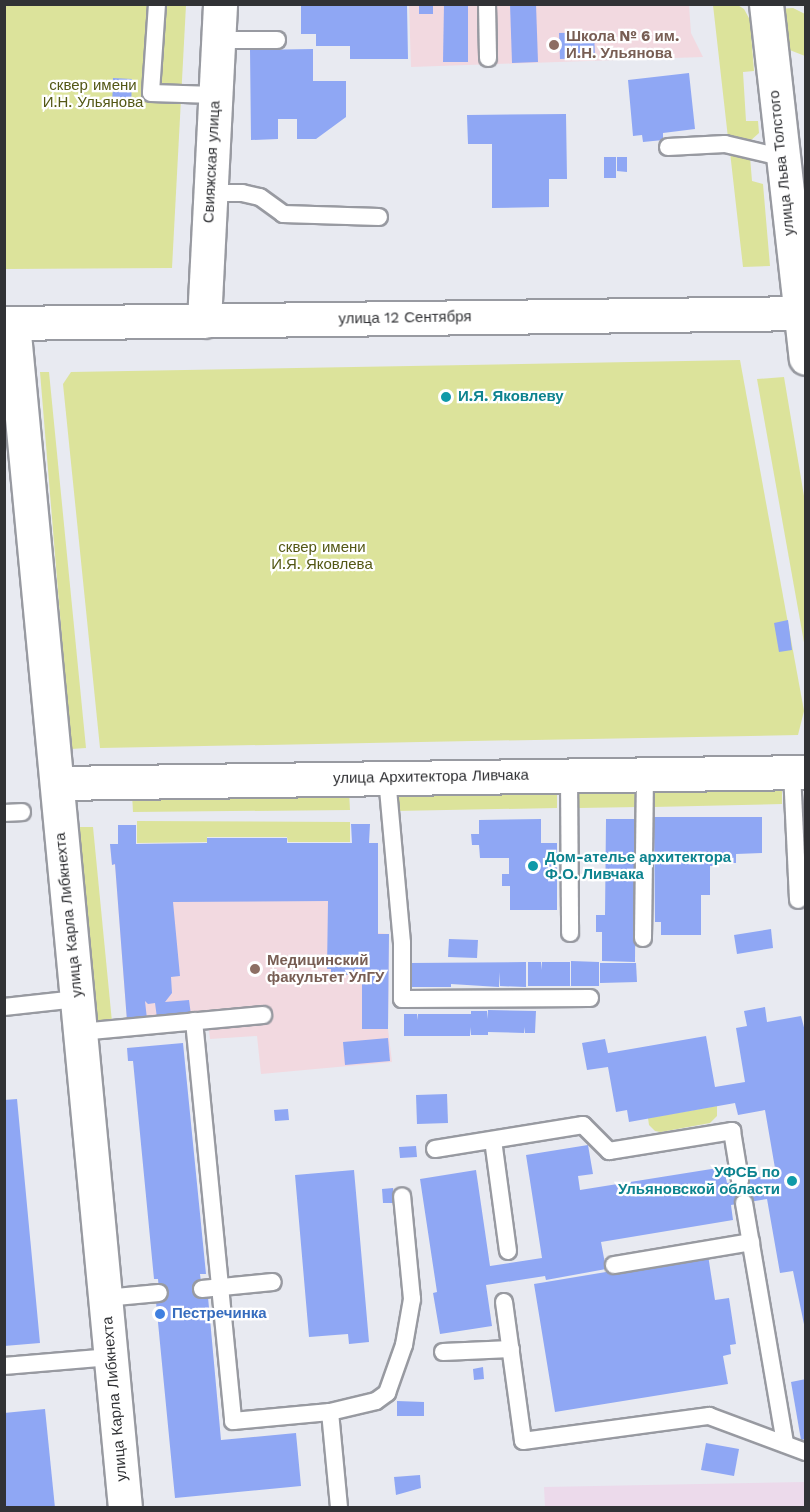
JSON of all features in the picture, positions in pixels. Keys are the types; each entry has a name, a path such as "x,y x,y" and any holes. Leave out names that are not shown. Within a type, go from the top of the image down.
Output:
{"street":[{"name":"Свияжская улица","path":"204,321 220,4"},
{"name":"улица Льва Толстого","path":"766,4 781,157 796,203 806,358"},
{"name":"улица 12 Сентября","path":"9,323 802,313"},
{"name":"улица Карла Либкнехта","path":"9,323 57,783 125,1508"},
{"name":"улица Архитектора Ливчака","path":"57,783 799,772"}],"lane":[{"path":"157,4 152,93 215,94"},
{"path":"487,4 488,58"},
{"path":"219,40 277,40"},
{"path":"668,147 724,144 781,157"},
{"path":"211,193 243,194 260,198 283,214 379,217"},
{"path":"798,900 799,772"},
{"path":"644,938 645,774"},
{"path":"569,776 570,933"},
{"path":"387,778 402,943 402,999 590,998"},
{"path":"4,813 22,812"},
{"path":"4,1006 77,999"},
{"path":"80,1032 263,1015"},
{"path":"194,1021 233,1421 330,1412 376,1401 387,1394 404,1345 412,1299 402,1196"},
{"path":"435,1149 583,1125 609,1151 732,1131 740,1180"},
{"path":"493,1140 508,1251"},
{"path":"744,1203 785,1444"},
{"path":"614,1265 751,1242"},
{"path":"202,1289 273,1282"},
{"path":"105,1298 159,1293"},
{"path":"504,1302 523,1442 709,1416 806,1452"},
{"path":"443,1352 511,1349"},
{"path":"4,1366 111,1357"},
{"path":"330,1412 339,1508"}],"shaded area":[{"name":"Школа № 6 им. И.Н. Ульянова","path":"409,5 689,5 691,33 703,57 411,67"},
{"name":"Медицинский факультет УлГУ","path":"378,843 378,933 389,934 388,1029 392,1062 261,1074 257,1036 210,1039 207,1013 127,1021 115,865 112,865 110,844"},
{"path":"805,1482 805,1508 545,1507 544,1487"}],"green space":[{"path":"736,4 744,9 750,20 754,71 743,72 746,121 758,121 759,133 749,142 728,138 713,5"},
{"name":"сквер имени И.Н. Ульянова","path":"4,5 186,5 172,268 5,269"},
{"path":"793,8 805,14 805,56 782,47 778,9"},
{"path":"730,152 750,157 752,181 763,184 770,266 743,267"},
{"name":"сквер имени И.Я. Яковлева","path":"740,360 804,711 798,735 100,748 63,384 71,372"},
{"path":"40,372 49,372 86,748 71,749"},
{"path":"784,377 805,502 805,648 757,379"},
{"path":"782,784 782,804 653,807 654,786"},
{"path":"638,786 638,807 579,808 579,787"},
{"path":"557,787 557,808 395,811 393,790"},
{"path":"349,791 350,810 133,812 132,794"},
{"path":"137,821 350,822 350,842 288,842 287,837 207,837 207,842 137,843"},
{"path":"77,827 93,827 112,1022 93,1023"},
{"path":"717,1106 717,1116 710,1123 661,1132 655,1131 649,1125 648,1118"}],"building":[{"path":"301,4 407,4 408,59 350,59 350,46 316,46 316,34 301,34"},
{"path":"419,4 433,4 433,14 419,14"},
{"path":"444,4 468,4 468,62 443,62"},
{"path":"510,4 536,4 538,62 512,63"},
{"path":"594,32 595,58 560,59 559,33"},
{"path":"313,49 313,81 346,81 346,117 316,139 297,139 297,119 278,119 278,139 251,140 250,50"},
{"path":"689,73 695,129 663,133 663,140 643,142 642,135 633,136 628,80"},
{"path":"113,78 132,79 131,108 112,108"},
{"path":"566,114 567,179 549,179 549,207 492,208 492,144 468,144 467,115"},
{"path":"604,157 616,157 616,178 604,178"},
{"path":"617,157 627,157 627,172 617,171"},
{"path":"788,620 792,650 779,652 774,623"},
{"path":"654,817 762,817 762,853 736,854 736,863 716,863 716,866 710,866 710,895 701,895 701,935 661,935 661,922 655,922"},
{"name":"Дом-ателье архитектора Ф.О. Ливчака","path":"541,819 541,843 557,843 557,910 510,910 510,886 502,886 502,874 509,874 509,858 480,858 479,845 472,845 471,834 479,834 479,820"},
{"path":"606,819 636,819 635,962 602,961 602,932 596,932 596,915 605,915"},
{"path":"351,824 370,824 369,843 378,843 378,934 389,934 388,1029 362,1029 362,969 355,969 355,975 331,975 331,969 327,969 328,901 173,902 180,976 171,977 172,993 165,1002 189,1000 191,1015 157,1018 155,1003 148,1004 145,1001 147,1019 127,1021 115,864 112,865 110,844 118,844 118,825 136,825 136,844 207,843 207,838 287,838 287,843 352,843"},
{"path":"771,929 773,948 737,954 734,935"},
{"path":"449,939 478,940 477,958 448,957"},
{"path":"571,961 599,962 599,986 571,986"},
{"path":"526,962 526,987 500,986 499,972 499,987 451,984 451,987 409,987 410,963"},
{"path":"528,962 541,962 542,970 542,962 570,962 570,986 528,986"},
{"path":"600,963 636,963 637,982 600,983"},
{"path":"765,1007 767,1022 801,1016 806,1035 806,1334 793,1271 780,1273 767,1199 731,1205 733,1220 601,1242 606,1269 546,1280 545,1276 486,1285 492,1326 440,1334 433,1293 437,1292 420,1179 476,1170 490,1266 542,1258 526,1155 588,1145 593,1174 578,1176 580,1190 724,1167 727,1183 776,1174 765,1110 738,1115 735,1103 629,1122 627,1110 616,1112 608,1067 587,1070 582,1043 605,1039 608,1053 706,1036 715,1087 745,1082 736,1028 747,1026 744,1011"},
{"path":"488,1010 536,1011 535,1033 525,1033 524,1027 524,1033 488,1032 488,1035 471,1035 470,1027 470,1036 404,1036 404,1014 417,1014 418,1020 418,1014 471,1014 471,1011 487,1011 488,1019"},
{"path":"388,1038 390,1061 345,1065 343,1042"},
{"path":"183,1043 206,1274 200,1274 203,1297 208,1297 221,1440 296,1433 301,1486 175,1498 156,1302 160,1301 158,1279 154,1279 133,1061 128,1061 127,1048"},
{"path":"447,1094 448,1123 417,1124 416,1095"},
{"path":"17,1099 40,1343 4,1346 4,1100"},
{"path":"288,1109 289,1120 275,1121 274,1110"},
{"path":"416,1146 417,1157 400,1158 399,1147"},
{"path":"354,1170 369,1342 349,1344 348,1334 309,1337 295,1175"},
{"path":"393,1188 394,1203 383,1203 382,1189"},
{"path":"708,1255 715,1300 729,1298 736,1344 730,1345 731,1354 723,1356 728,1384 555,1412 534,1284"},
{"path":"483,1367 484,1379 474,1380 473,1369"},
{"path":"806,1379 806,1439 801,1440 791,1382"},
{"path":"397,1401 424,1402 424,1416 397,1416"},
{"path":"45,1409 55,1508 4,1508 4,1413"},
{"path":"706,1443 739,1449 734,1476 701,1470"},
{"path":"420,1475 421,1488 396,1495 394,1477"}],"place":[{"name":"Школа № 6 им. И.Н. Ульянова","path":"554,45"},
{"name":"И.Я. Яковлеву","path":"446,397"},
{"name":"Дом-ателье архитектора Ф.О. Ливчака","path":"533,866"},
{"name":"Медицинский факультет УлГУ","path":"255,969"},
{"name":"УФСБ по Ульяновской области","path":"792,1181"},
{"name":"Пестречинка","path":"160,1314"}]}
